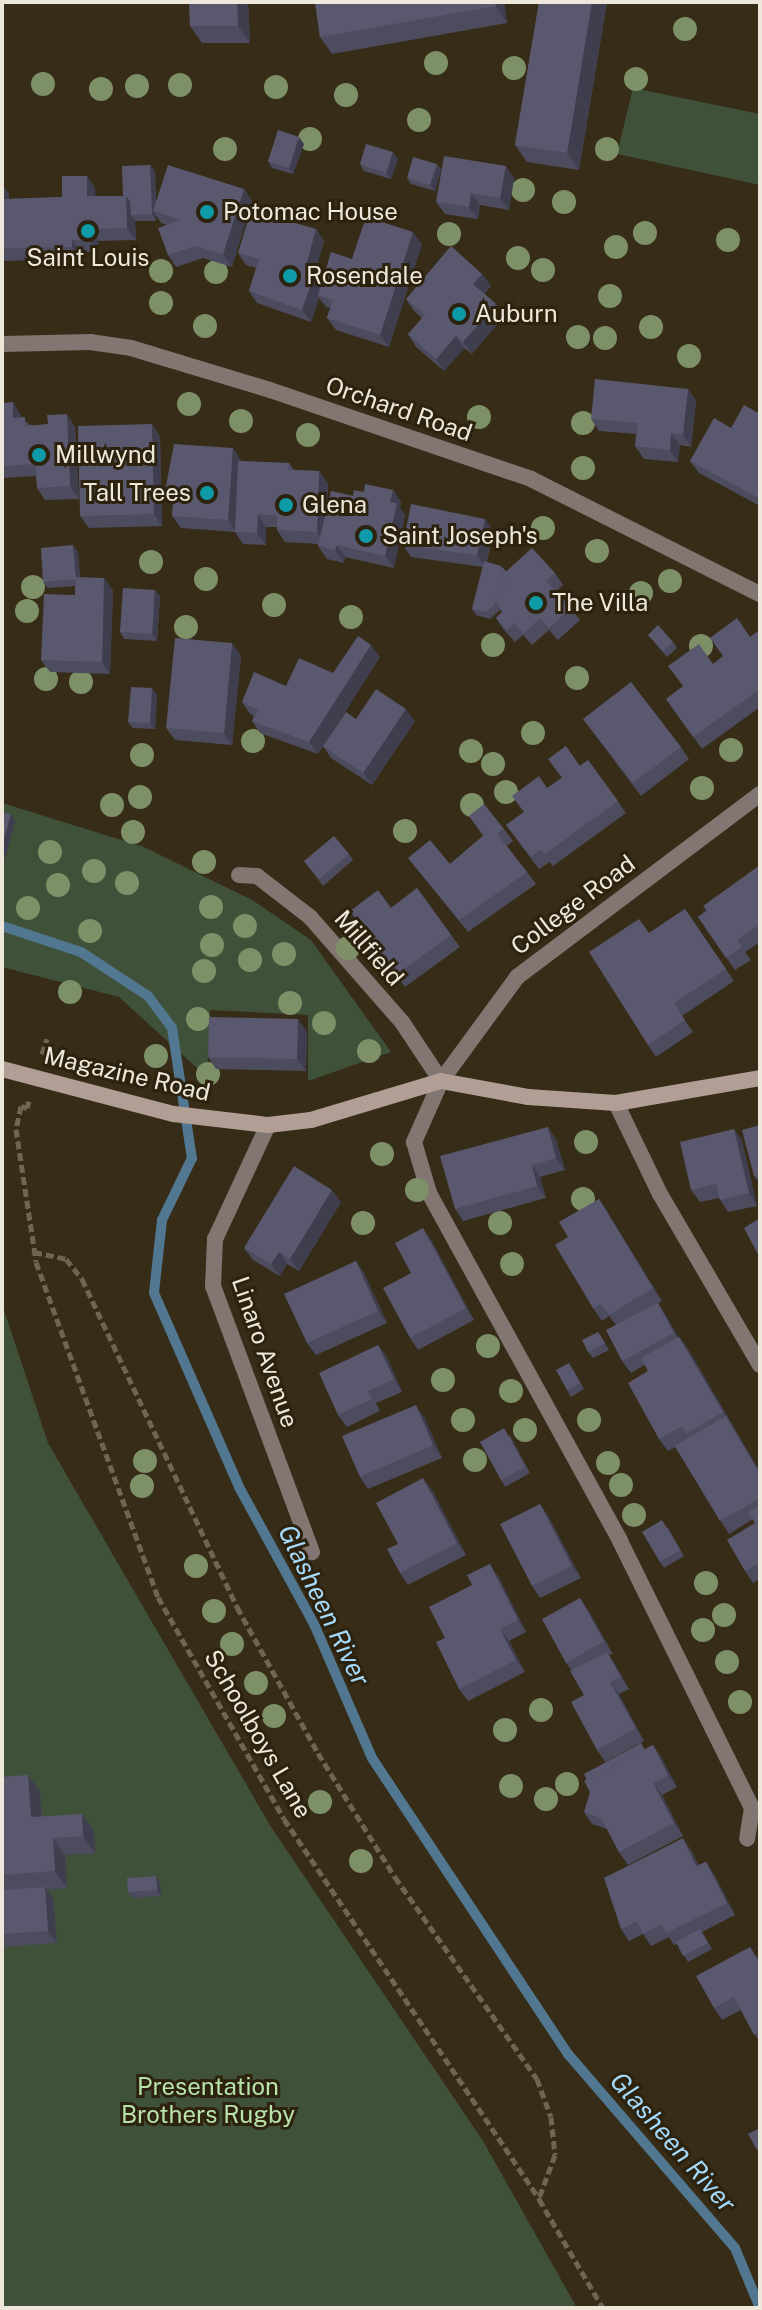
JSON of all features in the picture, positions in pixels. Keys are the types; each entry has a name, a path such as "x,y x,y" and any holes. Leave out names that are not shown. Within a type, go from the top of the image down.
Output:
{"main road":[{"name":"Magazine Road","path":"2,1069 174,1114 268,1125 311,1120 441,1081 528,1097 616,1103 760,1078"}],"street":[{"name":"Orchard Road","path":"2,344 105,344 270,390 531,479 760,594"},
{"name":"College Road","path":"747,1839 752,1808 620,1541 429,1193 414,1142 441,1081 517,977 760,794"},
{"name":"Millfield","path":"239,875 257,876 310,917 402,1022 441,1081"},
{"path":"616,1103 660,1194 760,1365"},
{"name":"Linaro Avenue","path":"268,1125 215,1239 213,1286 312,1552"}],"path":[{"path":"40,1060 47,1039"},
{"name":"Schoolboys Lane","path":"30,1097 18,1118 34,1252 158,1597 284,1819 539,2199 603,2308"},
{"path":"34,1252 66,1259 82,1279 224,1581 318,1753 395,1877 537,2079 551,2117 555,2155 539,2199"}],"green space":[{"path":"633,88 760,114 760,185 617,154"},
{"path":"2,803 144,847 252,900 311,940 391,1052 308,1081 308,1015 210,1010 207,1077 119,997 2,967"},
{"name":"Presentation Brothers Rugby","path":"2,1304 48,1443 271,1827 483,2141 577,2308 2,2308"}],"building":[{"path":"189,2 237,2 238,26 190,26"},
{"path":"315,2 495,2 496,6 320,37"},
{"path":"539,2 592,2 567,153 515,145"},
{"path":"278,130 299,137 289,168 268,161"},
{"path":"366,144 393,152 386,173 360,164"},
{"path":"444,156 506,166 500,198 471,193 469,207 436,202"},
{"path":"413,157 437,164 430,185 407,178"},
{"path":"150,165 152,214 131,215 130,201 123,196 122,166"},
{"name":"Potomac House","path":"168,165 244,189 223,254 195,246 168,255 158,228 181,220 153,211"},
{"path":"62,176 87,176 87,196 126,196 127,228 89,229 89,240 72,240 72,247 2,248 2,199 62,197"},
{"name":"Rosendale","path":"251,210 316,229 305,269 315,273 302,310 249,291 259,259 238,253"},
{"path":"366,217 413,232 380,335 327,318 333,300 318,295 331,252 352,259"},
{"name":"Auburn","path":"451,246 482,274 473,284 496,304 463,342 456,336 436,359 408,334 425,315 406,299"},
{"path":"595,379 688,389 683,434 671,433 670,450 635,446 638,423 591,419"},
{"name":"Millwynd","path":"13,402 13,418 25,417 25,426 48,424 47,415 67,414 70,486 37,488 36,464 2,466 2,403"},
{"path":"744,405 760,414 759,498 690,461 714,418 731,428"},
{"path":"152,424 154,514 80,516 78,426"},
{"name":"Tall Trees","path":"174,444 233,448 228,520 172,516 174,491 165,491"},
{"name":"Glena","path":"238,461 289,463 288,470 319,471 317,532 277,530 277,516 258,514 257,533 235,532"},
{"name":"Saint Joseph's","path":"365,484 393,490 390,502 397,503 385,556 337,545 335,550 318,546 331,491 353,496 354,490 364,492"},
{"path":"411,504 485,519 477,555 403,545"},
{"path":"73,545 76,579 43,582 41,548"},
{"name":"The Villa","path":"532,548 555,573 546,581 571,608 549,628 540,618 524,633 514,623 507,630 496,618 503,611 492,598 507,584 500,577"},
{"path":"484,561 501,566 506,571 500,577 506,584 492,598 495,603 486,612 472,609"},
{"path":"76,577 104,578 102,662 41,660 44,594 75,595"},
{"path":"123,588 155,590 152,634 120,632"},
{"path":"737,618 750,637 760,630 760,689 693,737 666,699 683,686 668,666 699,644 713,664 723,656 710,638"},
{"path":"658,625 673,642 663,651 648,635"},
{"path":"358,636 371,645 309,742 252,721 258,710 242,702 254,672 286,686 299,658 333,673"},
{"path":"175,638 232,643 224,733 166,728"},
{"path":"631,682 681,747 633,783 583,719"},
{"path":"131,687 152,688 150,723 128,722"},
{"path":"376,689 406,709 363,773 323,746 346,712 356,719"},
{"path":"566,746 580,766 588,760 618,801 545,854 541,849 531,857 506,825 524,812 512,796 539,776 547,788 562,778 548,759"},
{"path":"484,804 504,829 497,834 527,872 459,920 408,858 430,840 450,864 484,835 469,816"},
{"path":"2,812 11,814 2,846"},
{"path":"334,836 349,854 319,879 304,861"},
{"path":"760,865 760,924 737,940 742,947 726,958 698,917 707,911 703,906"},
{"path":"417,888 451,935 397,974 350,911 378,890 391,908"},
{"path":"685,909 726,969 674,1003 685,1020 648,1045 589,952 639,919 649,933"},
{"path":"209,1017 298,1019 297,1059 208,1057"},
{"path":"760,1125 760,1175 754,1176 742,1130"},
{"path":"548,1127 556,1158 532,1165 537,1186 455,1209 440,1156"},
{"path":"734,1129 749,1193 720,1200 716,1184 691,1190 680,1142"},
{"path":"294,1166 332,1190 290,1259 279,1252 271,1264 244,1248"},
{"path":"599,1199 653,1288 609,1315 601,1304 593,1308 555,1245 568,1237 559,1222"},
{"path":"760,1218 760,1258 744,1228"},
{"path":"423,1228 466,1308 410,1338 383,1288 411,1273 395,1243"},
{"path":"356,1261 378,1311 307,1343 284,1294"},
{"path":"658,1303 674,1333 622,1361 606,1330"},
{"path":"598,1332 605,1343 588,1352 582,1340"},
{"path":"679,1337 723,1412 686,1434 682,1426 659,1439 628,1383 648,1371 641,1358"},
{"path":"378,1345 394,1379 368,1391 372,1399 338,1415 319,1373"},
{"path":"569,1363 580,1383 567,1390 556,1370"},
{"path":"416,1405 433,1445 360,1477 342,1436"},
{"path":"726,1416 760,1474 760,1498 720,1521 675,1446"},
{"path":"504,1428 525,1467 501,1480 480,1442"},
{"path":"423,1478 457,1543 400,1573 387,1549 398,1544 376,1503"},
{"path":"540,1504 572,1566 532,1586 500,1524"},
{"path":"760,1505 760,1562 745,1571 727,1540 755,1523 748,1512"},
{"path":"662,1520 680,1550 660,1562 642,1532"},
{"path":"490,1564 518,1620 500,1629 516,1660 459,1689 436,1642 445,1638 429,1607 472,1585 467,1575"},
{"path":"580,1598 604,1641 566,1663 542,1619"},
{"path":"607,1652 621,1677 610,1682 636,1728 597,1750 571,1702 584,1695 570,1671"},
{"path":"641,1743 644,1750 587,1780 584,1774"},
{"path":"653,1745 668,1775 653,1783 674,1823 619,1852 601,1818 584,1812 590,1792 584,1781"},
{"path":"28,1775 31,1817 82,1814 83,1836 53,1838 55,1871 2,1875 2,1777"},
{"path":"683,1838 696,1866 706,1862 727,1903 666,1933 661,1924 643,1934 637,1921 621,1929 604,1878"},
{"path":"156,1876 157,1890 128,1892 127,1878"},
{"path":"45,1887 48,1931 2,1934 2,1890"},
{"path":"700,1929 708,1943 683,1956 676,1942"},
{"path":"750,1947 760,1965 760,2032 754,2035 734,1997 714,2008 696,1976"},
{"path":"760,2128 760,2148 757,2150 748,2134"}],"waterway":[{"name":"Glasheen River","path":"2,926 81,952 148,996 172,1028 192,1158 162,1220 154,1293 239,1487 314,1624 372,1758 568,2054 735,2248 760,2308"}],"place":[{"name":"Potomac House","path":"207,212"},
{"name":"Saint Louis","path":"88,231"},
{"name":"Rosendale","path":"290,276"},
{"name":"Auburn","path":"459,314"},
{"name":"Millwynd","path":"39,455"},
{"name":"Tall Trees","path":"207,493"},
{"name":"Glena","path":"286,505"},
{"name":"Saint Joseph's","path":"366,536"},
{"name":"The Villa","path":"536,603"}]}
